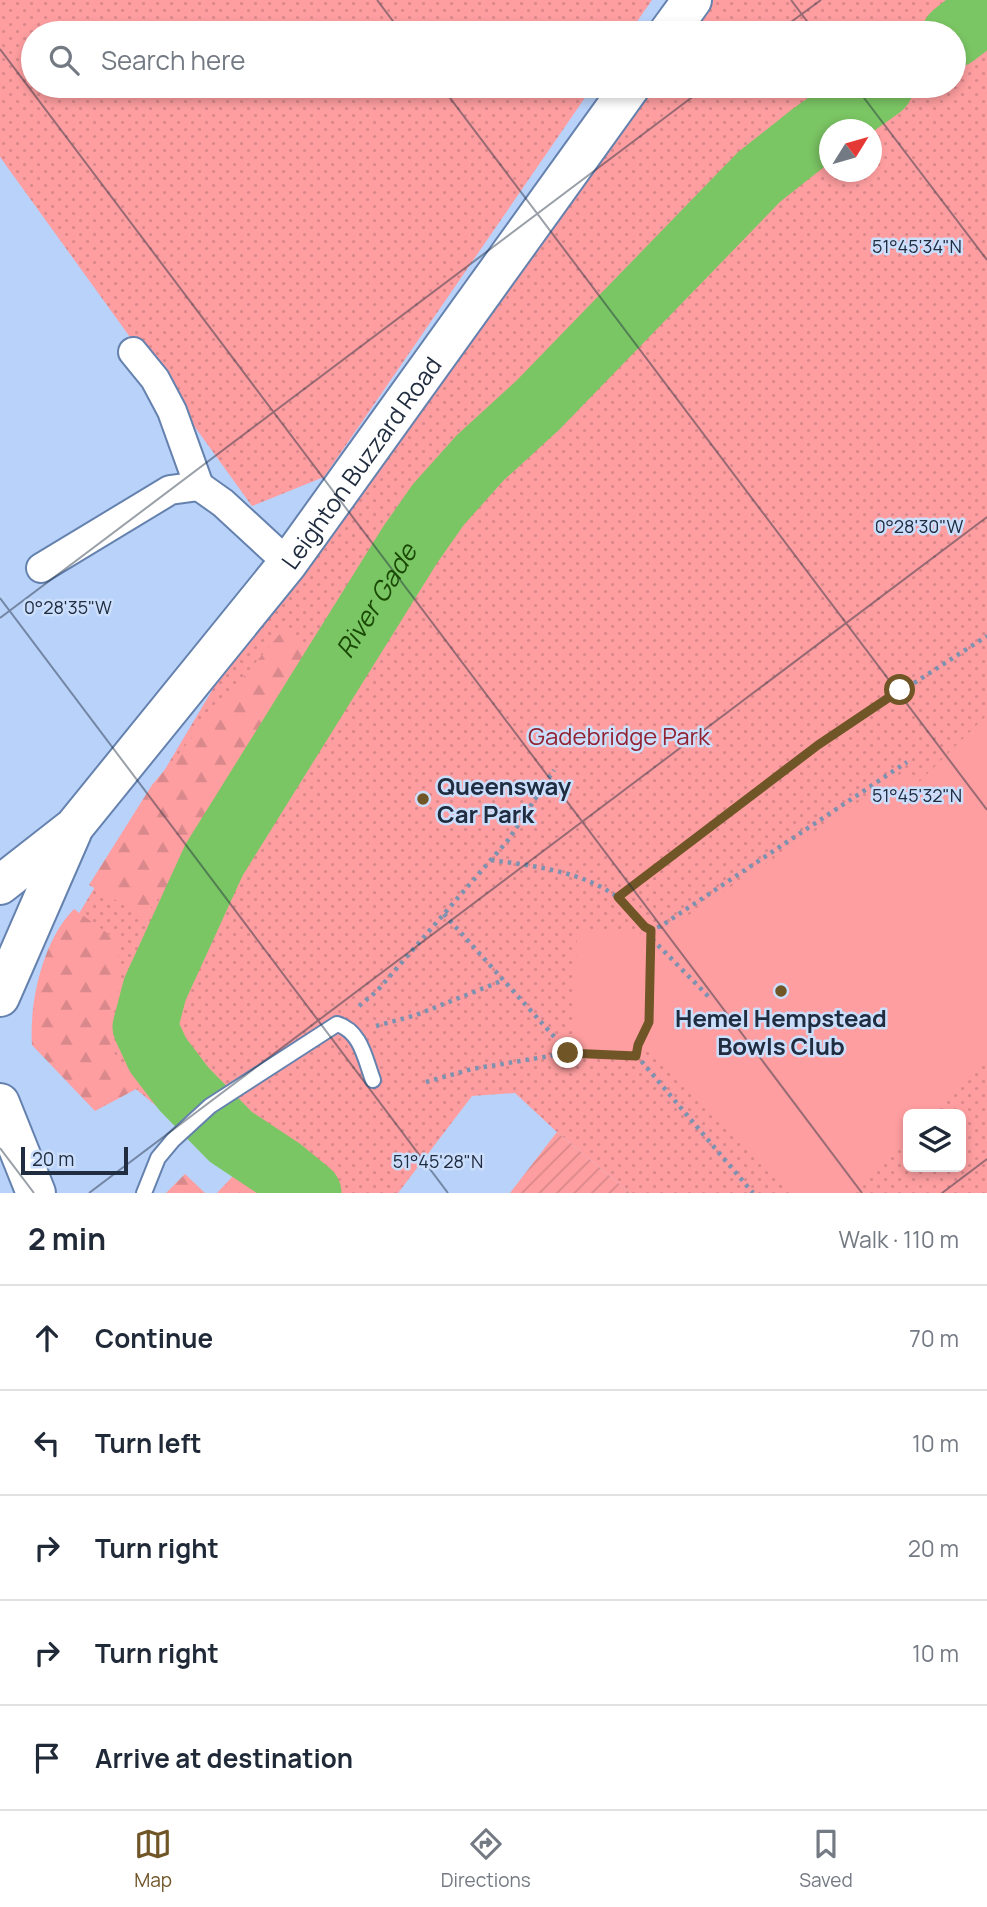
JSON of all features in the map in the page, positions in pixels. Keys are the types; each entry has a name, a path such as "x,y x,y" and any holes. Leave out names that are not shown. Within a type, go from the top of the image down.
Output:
{"main road":[{"path":"677,21 692,0"},
{"name":"Leighton Buzzard Road","path":"0,885 74,827 288,563 622,98"},
{"name":"Leighton Buzzard Road","path":"0,997 74,827"},
{"path":"0,1102 36,1193"}],"street":[{"path":"133,352 155,379 172,411 199,486 223,503 288,563"},
{"path":"41,568 170,490 199,486"}],"lane":[{"path":"144,1193 158,1158 173,1140 210,1106 337,1024 353,1033 359,1042 373,1080"}],"path":[{"path":"618,897 818,745 987,636"},
{"path":"491,860 565,873 591,882 618,897 645,927 651,930 661,926 908,762"},
{"path":"337,1024 377,991 491,860 509,839 555,771"},
{"path":"444,914 568,1053"},
{"path":"636,1056 649,1022 651,930"},
{"path":"651,938 710,998"},
{"path":"353,1033 416,1014 504,980"},
{"path":"425,1082 472,1069 568,1053 636,1056 753,1193"}],"green space":[{"path":"0,0 652,0 637,21 21,21 21,98 585,98 324,477 252,506 0,157"},
{"name":"Gadebridge Park","path":"692,0 987,0 987,1193 630,1193 515,1093 472,1096 398,1193 261,1193 125,1080 43,974 288,563 622,98 966,98 966,21 677,21"},
{"path":"284,629 306,655 253,747 211,811 175,878 144,916 89,885 152,785"},
{"name":"Hemel Hempstead Bowls Club","path":"987,715 987,1060 937,1109 903,1109 903,1143 852,1193 794,1193 655,1052 573,1049 577,932 660,934 905,771 917,784"},
{"path":"74,909 121,943 119,998 113,1011 110,1043 124,1074 138,1088 95,1111 32,1045 33,1010 40,973 54,937"},
{"path":"557,1132 630,1193 510,1193"},
{"path":"231,1170 248,1185 263,1193 217,1193 232,1177"},
{"path":"185,1174 205,1193 166,1193"}],"waterway":[{"name":"River Gade","path":"966,26 987,9"},
{"name":"River Gade","path":"309,1193 281,1170 231,1137 184,1089 158,1055 145,1027 155,989 214,860 410,545 438,505 480,458 538,405 759,177 864,98"}],"place":[{"name":"Queensway Car Park","path":"423,799"},
{"name":"Hemel Hempstead Bowls Club","path":"781,991"}],"route":[{"path":"568,1053 636,1056 649,1022 651,930 645,927 618,897 818,745 900,690"}]}
